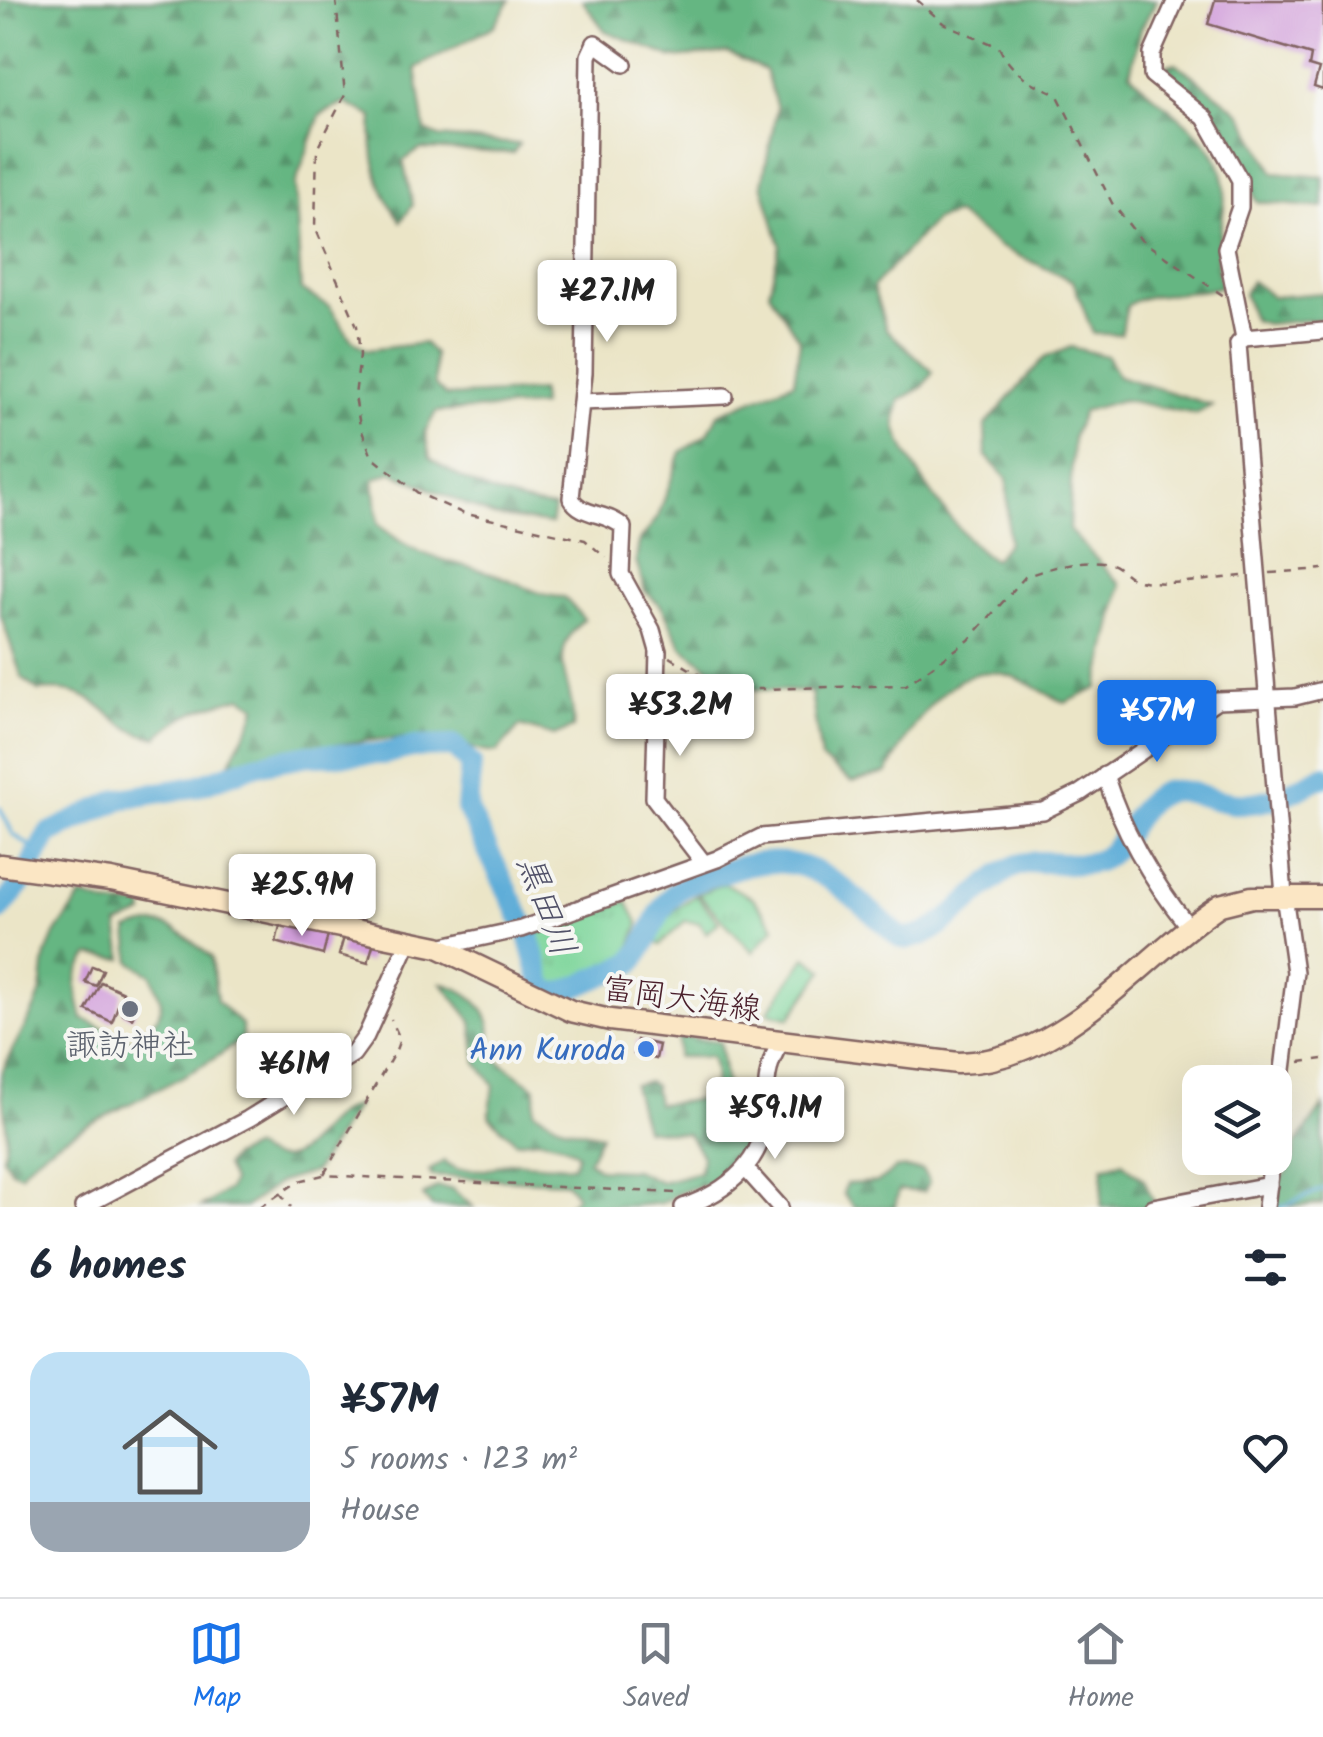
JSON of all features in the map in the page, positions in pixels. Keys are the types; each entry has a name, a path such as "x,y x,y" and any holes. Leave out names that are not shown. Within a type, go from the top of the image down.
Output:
{"main road":[{"name":"富岡大海線","path":"0,865 111,880 438,946 572,1011 653,1028 958,1063 1010,1058 1061,1031 1188,926 1220,905 1284,895 1323,897"}],"street":[{"path":"1176,0 1150,66 1152,75 1206,118 1240,180 1240,207 1226,248 1244,338"},
{"path":"624,64 595,43 589,56 582,402 571,498 582,510 616,520 623,527 621,574 652,630 658,651 654,798 703,862"},
{"path":"1284,1065 1295,972 1284,895 1238,344 1244,338 1323,332"},
{"path":"582,402 726,396"},
{"path":"438,946 526,927 761,837 789,832 893,828 1043,811 1105,775 1216,700 1270,699 1323,690"},
{"path":"1105,775 1128,832 1168,901 1188,926"},
{"path":"83,1207 326,1074 353,1054 409,941"},
{"path":"686,1200 718,1194 745,1168 764,1136 766,1082 781,1042"},
{"path":"745,1168 780,1207"},
{"path":"1266,1206 1269,1175"},
{"path":"1153,1207 1268,1185"}],"path":[{"path":"336,0 344,95 317,150 314,227 357,326 360,356 355,396 360,426 372,457 418,493 462,514 586,540 621,574"},
{"path":"917,0 943,23 999,48 1005,62 1028,82 1056,94 1112,203 1140,240 1192,271 1216,294 1234,299"},
{"path":"658,651 724,690 906,685 945,660 1025,578 1042,570 1068,564 1111,564 1134,580 1166,582 1323,569"},
{"path":"323,1175 400,1038 382,1000"},
{"path":"1285,1061 1323,1059"},
{"path":"260,1207 279,1192 323,1175 686,1200"},
{"path":"279,1192 291,1207"}],"green space":[{"path":"0,0 510,0 494,26 416,68 425,131 439,137 519,144 513,153 421,149 403,161 413,205 401,221 377,172 373,117 345,103 320,115 295,185 301,290 330,307 351,339 367,350 424,343 434,354 435,386 446,396 540,391 541,406 436,412 425,432 430,458 489,491 554,508 551,524 493,516 392,472 374,479 378,524 392,536 432,556 564,597 584,619 565,646 563,658 573,728 554,736 520,726 497,752 438,738 386,739 305,750 228,769 256,706 242,697 187,715 158,737 126,727 78,694 38,691 22,678 0,613"},
{"path":"582,0 1157,0 1141,28 1130,73 1190,125 1215,156 1225,193 1217,262 1221,286 1146,297 1127,306 1121,334 1093,334 1073,281 1000,247 956,214 935,220 873,287 886,329 933,372 923,387 900,400 896,420 908,456 951,519 994,560 1008,542 1007,479 986,456 985,426 1044,358 1071,347 1107,356 1118,376 1212,405 1196,414 1123,400 1083,411 1073,436 1069,530 1121,585 1098,688 1065,703 1024,681 999,673 980,673 962,679 930,705 887,773 852,782 821,759 811,692 741,689 682,647 662,607 645,591 636,561 639,542 658,517 681,452 708,434 718,414 794,382 800,341 769,292 780,245 762,184 777,108 765,70 728,53 673,58 605,31"},
{"path":"1176,63 1242,114 1274,173 1323,177 1323,208 1257,202 1222,122 1165,66"},
{"path":"1251,281 1273,297 1323,293 1323,319 1266,324 1253,320 1244,294"},
{"path":"724,883 753,898 775,927 753,952 698,894"},
{"path":"696,895 719,922 706,933 699,923 685,921 660,945 654,942 665,920"},
{"path":"82,896 110,905 143,906 144,914 118,925 123,959 90,955 84,963 77,979 83,1019 133,1041 142,1038 159,1014 161,1002 152,975 131,962 128,930 164,925 182,933 211,957 217,1001 242,1025 242,1038 191,1072 58,1142 21,1174 11,1170 3,1157 6,1136 1,1075 38,1000 49,947"},
{"path":"627,901 639,924 628,955 565,986 551,983 535,933"},
{"path":"806,957 824,970 790,1018 768,1012"},
{"path":"442,983 465,993 482,1009 491,1029 488,1053 536,1088 534,1111 564,1127 601,1135 588,1161 600,1169 634,1170 661,1182 700,1172 702,1156 688,1134 645,1129 633,1085 648,1082 654,1086 657,1104 703,1097 714,1084 711,1057 677,1057 678,1036 720,1042 728,1099 755,1109 756,1114 754,1133 740,1160 721,1180 681,1192 661,1203 626,1206 566,1207 577,1196 565,1182 432,1176 429,1171 444,1161 457,1169 486,1170 508,1162 573,1166 578,1154 548,1140 516,1142 489,1116 494,1085 477,1063 472,1021"},
{"path":"356,1106 314,1172 280,1182 245,1207 201,1207 228,1190 232,1181 225,1166 232,1157 252,1148 270,1157 284,1158 297,1153 342,1112"},
{"path":"1323,1106 1323,1204 1272,1207 1274,1187 1284,1175 1292,1175 1296,1144"},
{"path":"1122,1162 1144,1180 1156,1207 1101,1207 1103,1166"},
{"path":"896,1168 922,1170 929,1182 924,1192 899,1190 895,1207 854,1207 843,1194 846,1184 878,1182"},
{"path":"437,1187 452,1189 473,1207 432,1207 423,1196"}],"building":[{"path":"1215,0 1323,0 1323,90 1314,87 1319,69 1309,66 1311,55 1208,24"},
{"path":"281,922 328,935 323,955 276,942"},
{"path":"344,937 373,945 368,963 339,955"},
{"path":"92,966 103,970 96,986 85,982"},
{"path":"101,982 123,992 112,1022 86,1010"},
{"name":"諏訪神社","path":"127,1001 138,1005 132,1018 122,1013"},
{"name":"Ann Kuroda","path":"637,1040 659,1045 656,1059 634,1054"}],"waterway":[{"name":"黒田川","path":"0,910 25,878 48,834 120,799 194,787 255,765 309,755 383,754 412,747 454,746 471,764 467,808 528,932 543,988 559,994 632,963 676,892 726,871 780,862 803,867 842,888 901,938 915,937 944,923 1013,867 1037,862 1098,861 1116,847 1143,808 1159,794 1183,791 1236,803 1262,802 1323,776"},
{"path":"0,808 13,834 37,851"},
{"path":"1281,1207 1323,1189"}],"place":[{"name":"諏訪神社","path":"130,1009"},
{"name":"Ann Kuroda","path":"646,1049"}]}
